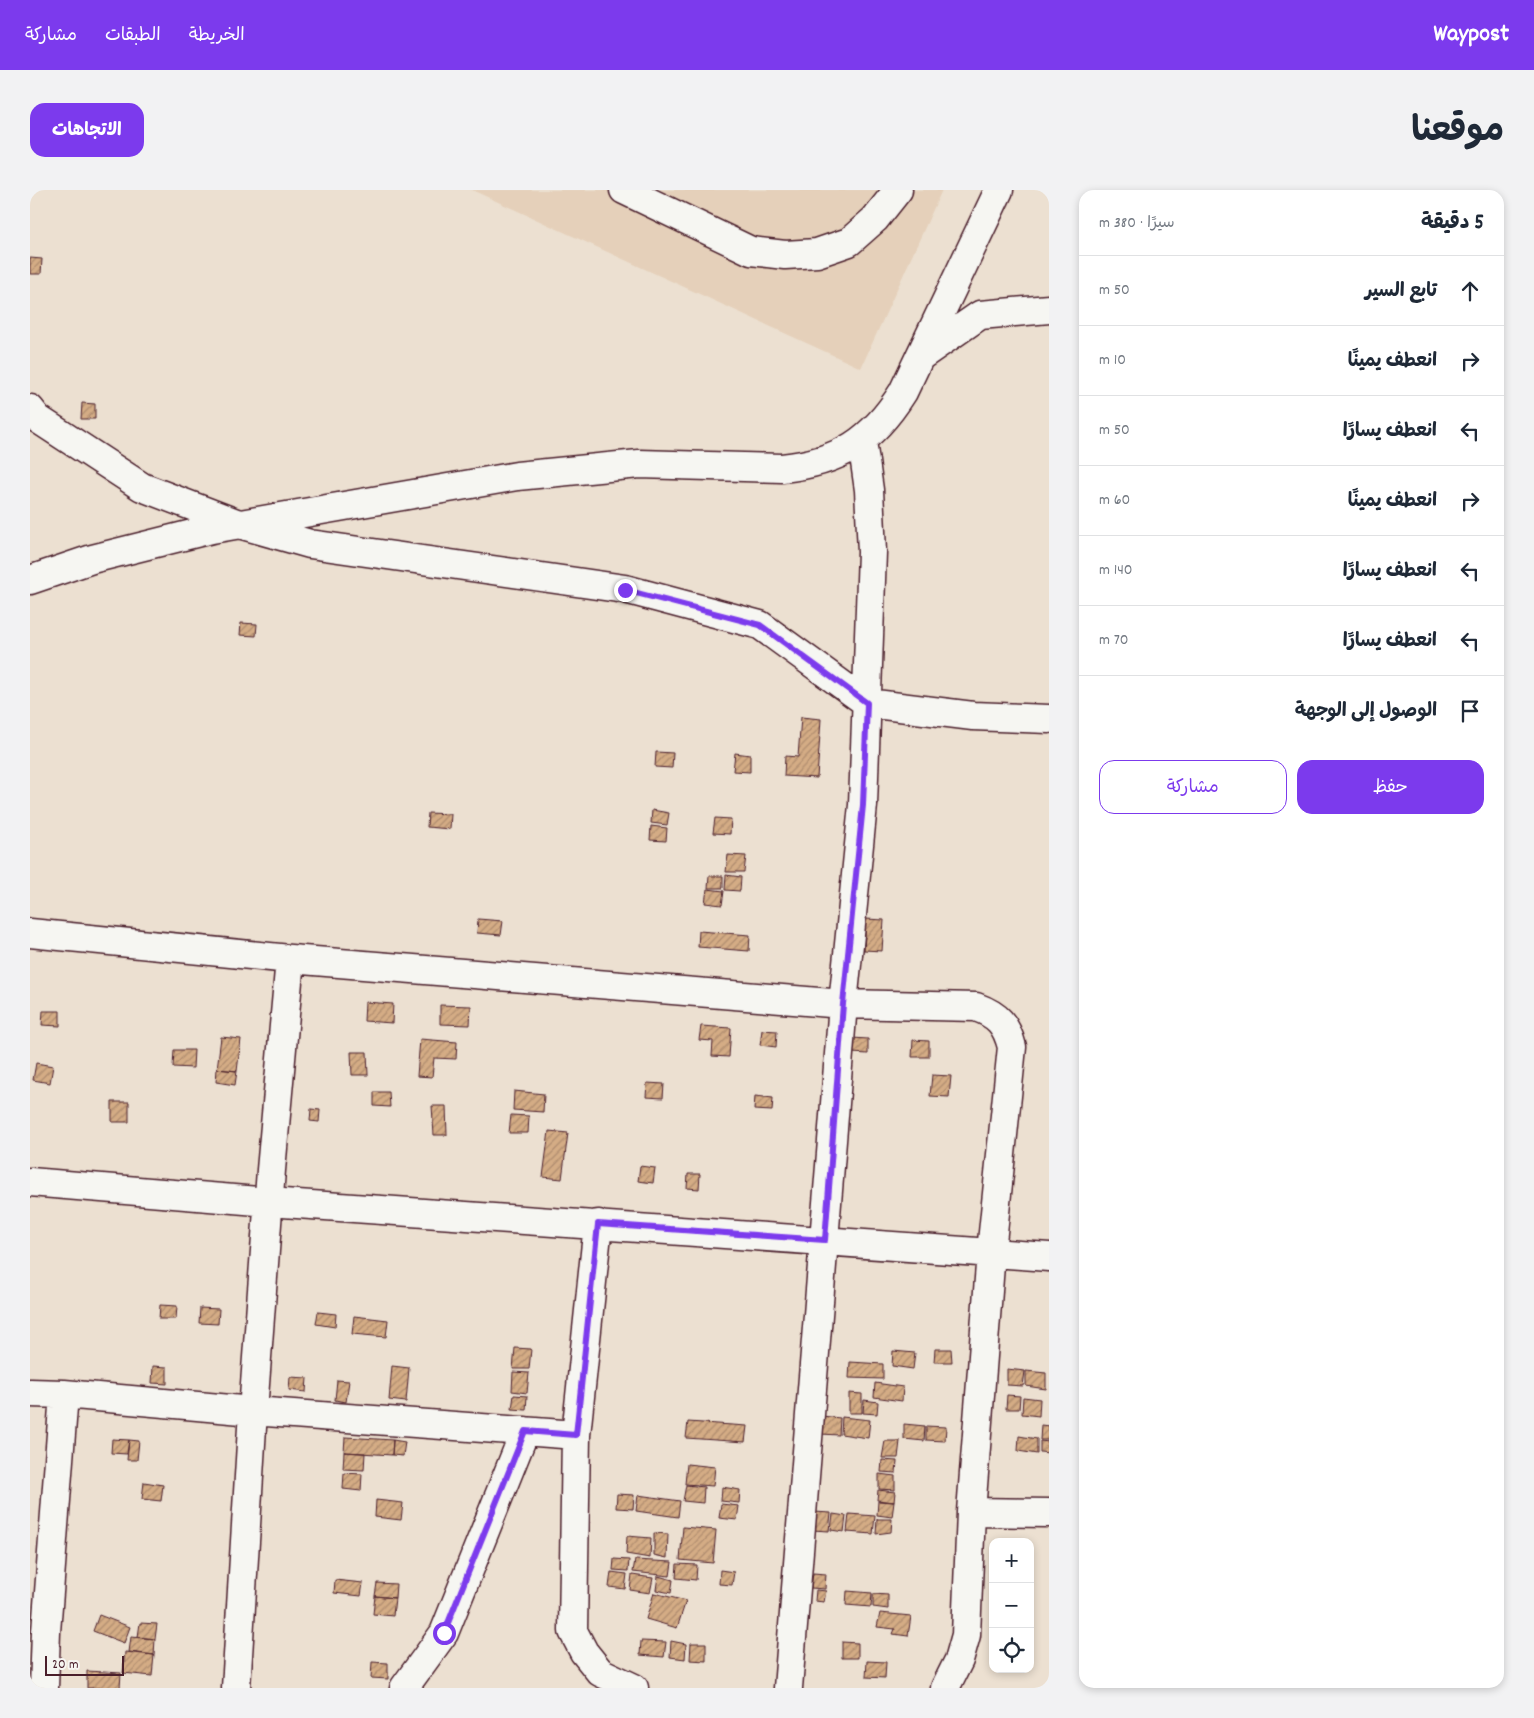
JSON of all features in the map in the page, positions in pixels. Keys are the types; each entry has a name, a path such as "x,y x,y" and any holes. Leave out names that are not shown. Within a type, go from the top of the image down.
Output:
{"street":[{"path":"624,190 751,251 784,255 817,253 849,242 875,219 898,190"},
{"path":"30,580 92,559 212,529 518,476 639,464 782,468 803,466 830,458 862,441 878,427 892,410 903,392 999,190"},
{"path":"920,357 980,315 1049,309"},
{"path":"30,409 38,418 142,487 239,524 310,544 625,590 760,625 867,703 973,716 1049,719"},
{"path":"788,1688 843,1004 863,805 872,522 862,441"},
{"path":"30,933 290,959 843,1004 976,1007 990,1012 1001,1021 1008,1033 1012,1047 991,1252 971,1512 966,1635 960,1660 945,1688"},
{"path":"236,1688 253,1411 290,959"},
{"path":"30,1182 269,1202 1049,1257"},
{"path":"598,1224 576,1435 573,1631 584,1652 600,1672 634,1688"},
{"path":"30,1393 64,1394 253,1411 576,1435"},
{"path":"44,1688 46,1632 64,1394"},
{"path":"404,1688 444,1633 525,1431"},
{"path":"971,1512 1049,1513"}],"shaded area":[{"path":"472,190 942,190 861,368"}],"building":[{"path":"30,258 42,259 41,274 30,274"},
{"path":"82,403 95,404 95,419 81,419"},
{"path":"241,623 257,624 256,636 240,635"},
{"path":"801,717 821,719 817,778 784,776 785,756 798,757"},
{"path":"656,752 673,753 672,768 655,767"},
{"path":"735,753 750,755 750,772 733,771"},
{"path":"652,810 669,813 667,825 651,823"},
{"path":"428,813 451,814 450,829 427,827"},
{"path":"715,818 731,819 730,834 713,833"},
{"path":"651,826 667,828 666,841 650,840"},
{"path":"728,855 746,856 744,872 726,872"},
{"path":"726,875 741,877 740,891 725,890"},
{"path":"709,876 723,876 723,888 708,888"},
{"path":"707,889 724,891 722,905 705,903"},
{"path":"478,919 503,921 501,935 477,933"},
{"path":"866,919 884,920 882,951 864,950"},
{"path":"699,931 750,935 749,951 698,947"},
{"path":"365,1002 393,1004 392,1023 364,1021"},
{"path":"440,1005 471,1006 470,1025 440,1024"},
{"path":"43,1011 60,1011 60,1026 42,1025"},
{"path":"701,1026 731,1028 729,1057 712,1056 713,1041 699,1040"},
{"path":"762,1030 777,1031 776,1047 760,1045"},
{"path":"221,1037 241,1039 237,1071 217,1069"},
{"path":"852,1038 868,1039 868,1054 852,1053"},
{"path":"420,1039 457,1042 456,1059 434,1058 432,1077 417,1076"},
{"path":"913,1040 929,1041 929,1057 912,1057"},
{"path":"174,1050 194,1050 193,1068 173,1067"},
{"path":"351,1052 367,1052 368,1075 352,1075"},
{"path":"36,1063 53,1066 50,1083 33,1080"},
{"path":"217,1069 237,1071 235,1085 216,1082"},
{"path":"932,1075 951,1076 949,1097 930,1096"},
{"path":"647,1083 664,1084 663,1098 646,1097"},
{"path":"514,1091 544,1094 543,1112 513,1110"},
{"path":"374,1092 389,1092 390,1107 374,1106"},
{"path":"755,1096 773,1098 772,1111 754,1110"},
{"path":"112,1102 129,1102 129,1122 112,1122"},
{"path":"432,1106 446,1106 447,1135 434,1135"},
{"path":"311,1109 320,1110 319,1122 310,1121"},
{"path":"511,1115 529,1116 528,1133 509,1133"},
{"path":"549,1131 568,1133 562,1179 543,1177"},
{"path":"640,1166 655,1168 653,1183 638,1181"},
{"path":"688,1174 700,1174 699,1189 687,1188"},
{"path":"160,1305 177,1306 176,1319 159,1319"},
{"path":"200,1308 219,1309 218,1324 199,1323"},
{"path":"318,1312 336,1314 335,1327 316,1324"},
{"path":"354,1316 388,1320 386,1337 352,1334"},
{"path":"515,1348 531,1349 529,1369 513,1369"},
{"path":"935,1349 951,1349 952,1362 934,1362"},
{"path":"893,1351 915,1353 913,1369 892,1366"},
{"path":"850,1362 883,1364 883,1379 849,1378"},
{"path":"153,1366 167,1367 167,1384 152,1383"},
{"path":"392,1366 409,1368 406,1402 389,1400"},
{"path":"1007,1369 1025,1371 1023,1386 1007,1385"},
{"path":"1026,1371 1046,1373 1046,1389 1026,1386"},
{"path":"513,1372 529,1373 527,1393 512,1391"},
{"path":"290,1377 307,1378 306,1392 289,1390"},
{"path":"337,1380 349,1381 346,1402 335,1400"},
{"path":"875,1383 903,1387 902,1401 874,1397"},
{"path":"849,1393 862,1394 862,1413 849,1413"},
{"path":"514,1395 527,1396 526,1410 512,1409"},
{"path":"1007,1395 1020,1396 1019,1409 1006,1409"},
{"path":"1023,1397 1040,1399 1039,1416 1022,1414"},
{"path":"864,1400 878,1402 877,1414 863,1413"},
{"path":"822,1416 840,1418 839,1435 821,1434"},
{"path":"842,1417 870,1420 868,1438 841,1434"},
{"path":"688,1422 747,1426 745,1442 686,1438"},
{"path":"904,1424 925,1426 924,1441 904,1439"},
{"path":"1041,1425 1049,1426 1049,1440 1040,1440"},
{"path":"926,1426 946,1427 945,1441 926,1440"},
{"path":"1019,1436 1037,1439 1037,1454 1018,1451"},
{"path":"345,1437 393,1440 392,1455 344,1452"},
{"path":"112,1439 129,1440 127,1454 111,1453"},
{"path":"129,1440 139,1441 137,1460 127,1460"},
{"path":"393,1440 405,1442 403,1456 392,1455"},
{"path":"885,1441 900,1441 898,1458 882,1458"},
{"path":"1040,1441 1049,1442 1049,1453 1040,1452"},
{"path":"344,1452 365,1453 364,1470 343,1469"},
{"path":"882,1460 897,1461 896,1473 881,1472"},
{"path":"687,1464 715,1467 713,1486 685,1484"},
{"path":"344,1473 362,1474 361,1491 343,1489"},
{"path":"879,1474 895,1476 895,1490 879,1489"},
{"path":"144,1482 163,1485 161,1501 142,1499"},
{"path":"686,1485 704,1487 703,1503 683,1501"},
{"path":"722,1487 740,1490 739,1503 721,1501"},
{"path":"878,1490 895,1492 894,1502 877,1500"},
{"path":"617,1494 634,1495 633,1509 616,1508"},
{"path":"638,1495 680,1501 678,1517 636,1511"},
{"path":"376,1500 403,1503 401,1520 375,1517"},
{"path":"878,1501 894,1502 892,1517 877,1515"},
{"path":"721,1504 739,1506 737,1520 719,1518"},
{"path":"814,1512 831,1513 829,1531 812,1530"},
{"path":"833,1514 846,1516 844,1532 831,1530"},
{"path":"849,1514 875,1516 873,1534 847,1532"},
{"path":"877,1519 892,1519 891,1532 876,1534"},
{"path":"683,1527 716,1530 713,1563 680,1560"},
{"path":"654,1533 668,1534 667,1558 654,1555"},
{"path":"627,1536 651,1538 650,1558 626,1554"},
{"path":"614,1559 629,1560 628,1571 613,1570"},
{"path":"635,1560 672,1562 670,1576 633,1572"},
{"path":"677,1564 697,1565 696,1580 676,1578"},
{"path":"720,1570 734,1572 732,1585 719,1584"},
{"path":"611,1572 627,1574 625,1589 609,1587"},
{"path":"813,1573 826,1574 825,1589 811,1588"},
{"path":"632,1575 653,1578 650,1593 630,1590"},
{"path":"658,1576 673,1580 671,1593 656,1590"},
{"path":"335,1580 363,1583 361,1596 334,1593"},
{"path":"377,1583 396,1584 395,1598 375,1596"},
{"path":"816,1590 826,1591 824,1602 815,1601"},
{"path":"847,1591 872,1593 871,1607 846,1605"},
{"path":"654,1593 686,1601 677,1628 646,1619"},
{"path":"873,1594 888,1595 888,1609 873,1607"},
{"path":"375,1596 395,1598 393,1616 373,1614"},
{"path":"880,1613 911,1616 908,1636 893,1634 895,1629 877,1627"},
{"path":"99,1615 130,1627 124,1643 93,1631"},
{"path":"140,1623 157,1624 155,1639 138,1637"},
{"path":"131,1637 155,1639 154,1655 129,1652"},
{"path":"641,1641 666,1642 664,1657 640,1655"},
{"path":"671,1641 686,1644 685,1659 670,1657"},
{"path":"842,1642 858,1643 858,1658 842,1658"},
{"path":"691,1643 706,1643 706,1661 690,1660"},
{"path":"125,1652 154,1655 152,1676 123,1673"},
{"path":"867,1661 886,1662 885,1678 866,1677"},
{"path":"372,1662 388,1663 388,1679 371,1678"},
{"path":"87,1671 121,1673 120,1688 87,1688"}],"route":[{"path":"444,1633 525,1431 576,1435 598,1224 825,1240 843,1004 863,805 867,703 760,625 625,590"}]}
